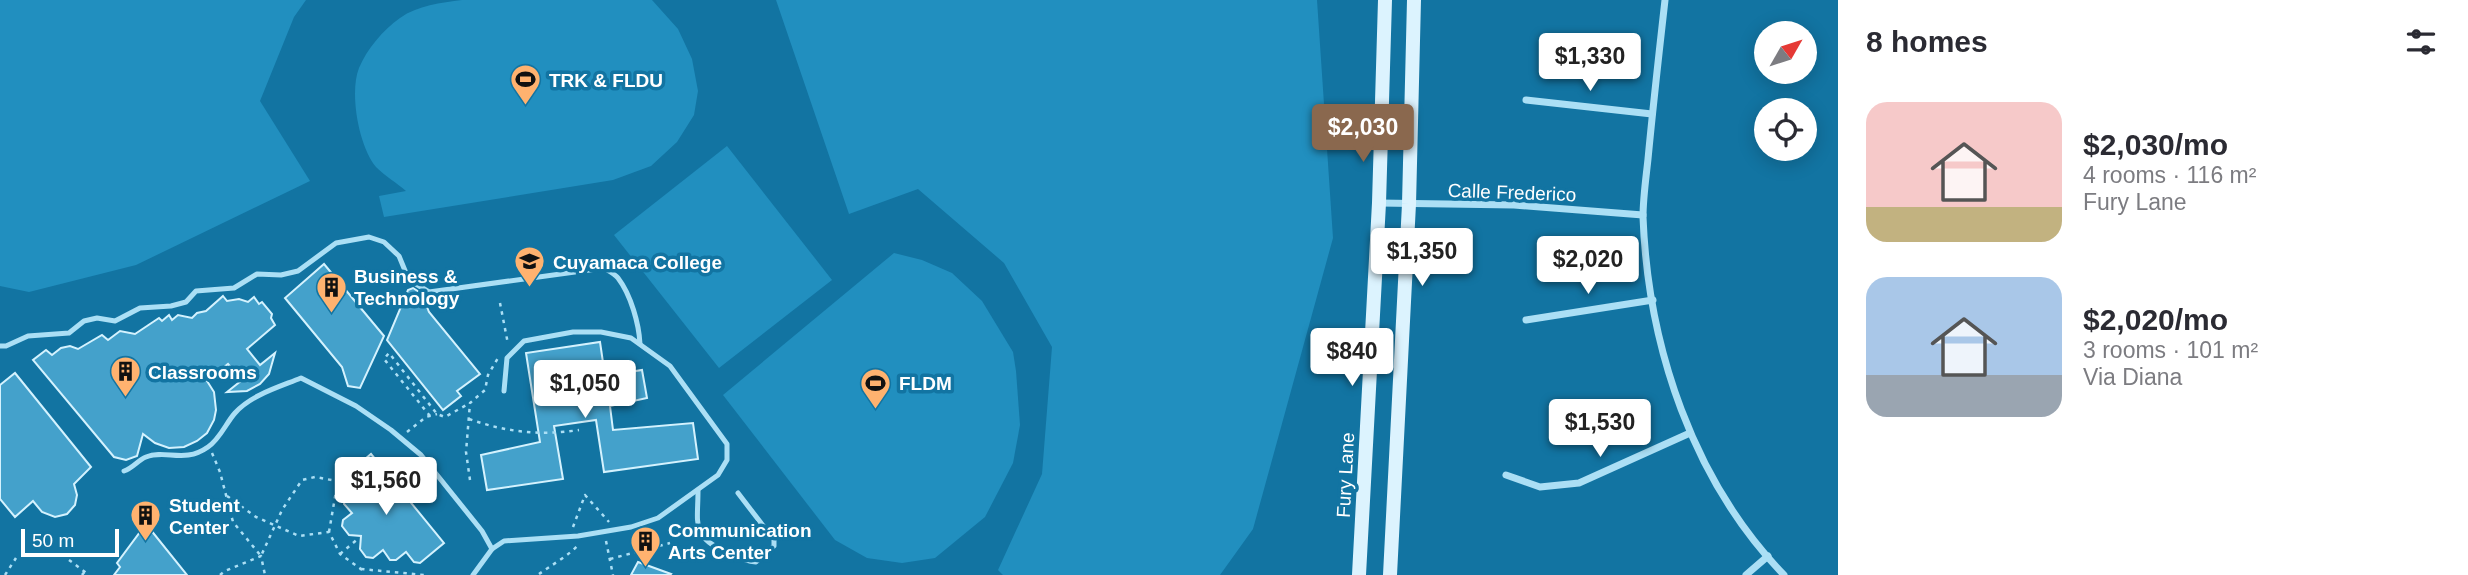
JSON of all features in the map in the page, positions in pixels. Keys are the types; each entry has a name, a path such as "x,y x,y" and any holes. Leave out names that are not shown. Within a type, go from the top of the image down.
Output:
{"main road":[{"name":"Fury Lane","path":"1359,575 1379,203 1385,0"},
{"path":"1390,575 1409,204 1414,0"}],"street":[{"path":"1665,0 1643,215 1658,333 1690,433 1716,483 1746,528 1784,575"},
{"path":"1526,100 1652,114"},
{"name":"Calle Frederico","path":"1379,203 1514,205 1643,215"},
{"path":"1526,320 1653,300"},
{"path":"1506,475 1540,487 1579,483 1690,433"},
{"path":"1746,575 1768,556"}],"lane":[{"path":"0,346 28,336 69,333 84,321 97,318 115,321 140,308 186,302 196,291 234,288 257,274 281,275 298,271 336,243 369,237 384,242 399,256 406,273 416,284 429,292 604,268 617,277 630,303 640,332 640,344"},
{"path":"473,575 492,549 504,541 570,537 618,530 658,519 718,475 727,460 727,443 670,366 631,338 601,332 573,332 524,341 507,358 504,391"},
{"path":"124,471 145,457 160,454 182,457 209,447 245,404 301,378 356,406 421,455 482,531 492,549"},
{"path":"698,491 698,526 701,536 709,544 745,561 756,562 774,546 774,540 738,494"}],"path":[{"path":"500,303 508,344 514,351"},
{"path":"430,416 384,359 389,353 437,414"},
{"path":"400,438 426,417 437,414 445,416 470,403 485,390 488,376 499,354"},
{"path":"470,403 466,452 470,480"},
{"path":"469,419 499,429 536,433 579,430"},
{"path":"209,447 220,472 233,522 261,556 265,575"},
{"path":"352,491 338,474 329,532 340,554 360,569 424,575"},
{"path":"220,575 261,556 290,495 302,480 315,477 337,481"},
{"path":"570,537 585,495 618,530"},
{"path":"227,496 256,517 299,536 329,532"},
{"path":"604,532 613,575"},
{"path":"340,554 359,538"},
{"path":"610,559 670,543"},
{"path":"539,574 578,545"},
{"path":"5,575 16,558"},
{"path":"69,561 89,575"},
{"path":"359,575 360,569"},
{"path":"82,575 86,570"}],"shaded area":[{"path":"0,0 306,0 294,17 260,101 310,181 136,265 29,292 0,286"},
{"name":"TRK & FLDU","path":"462,0 652,0 678,29 692,59 698,91 694,115 677,142 651,166 613,180 384,217 379,196 406,191 376,167 365,147 357,119 355,91 359,68 376,40 400,18 422,7"},
{"path":"776,0 1317,0 1333,238 1253,529 1220,575 1003,575 998,570 1042,474 1052,347 1004,263 918,189 849,214"},
{"path":"727,146 832,280 719,368 614,235"},
{"name":"FLDM","path":"894,253 922,260 952,273 982,301 1013,352 1020,425 1013,463 985,517 935,558 902,563 867,558 835,540 723,395"}],"building":[{"name":"Business & Technology","path":"324,264 384,336 360,388 348,386 342,367 285,298"},
{"name":"Business & Technology","path":"413,288 422,294 429,312 480,374 457,391 461,396 443,410 387,340 408,290"},
{"name":"Classrooms","path":"223,296 227,301 239,299 248,302 254,297 259,304 262,302 272,314 275,325 247,349 260,365 275,353 269,374 260,384 247,391 227,392 242,380 228,364 207,381 214,392 214,420 207,433 184,447 169,448 155,443 143,434 137,456 126,460 114,457 33,360 46,350 52,355 61,348 70,346 78,349 102,335 108,340 120,331 135,334 159,318 162,321 169,315 172,320 178,315 192,318 197,313 206,311"},
{"path":"600,342 605,376 642,370 647,398 610,406 613,430 693,423 698,459 604,472 596,420 554,426 563,479 487,490 481,455 540,442 526,353"},
{"path":"15,373 91,467 74,484 77,495 75,505 67,514 55,517 42,512 33,501 15,517 0,499 0,385"},
{"path":"371,454 444,543 420,563 414,562 406,552 396,560 390,560 383,550 373,558 366,557 360,549 361,536 349,535 342,526 343,520 352,513 344,504 345,497 357,487 345,476"},
{"name":"Student Center","path":"146,524 187,575 114,575 120,567 117,563"},
{"name":"Communication Arts Center","path":"638,562 671,574 631,575"}],"place":[{"name":"TRK & FLDU","path":"526,107"},
{"name":"Cuyamaca College","path":"530,289"},
{"name":"Business & Technology","path":"331,314"},
{"name":"Classrooms","path":"125,399"},
{"name":"FLDM","path":"876,410"},
{"name":"Student Center","path":"146,543"},
{"name":"Communication Arts Center","path":"645,568"}]}
